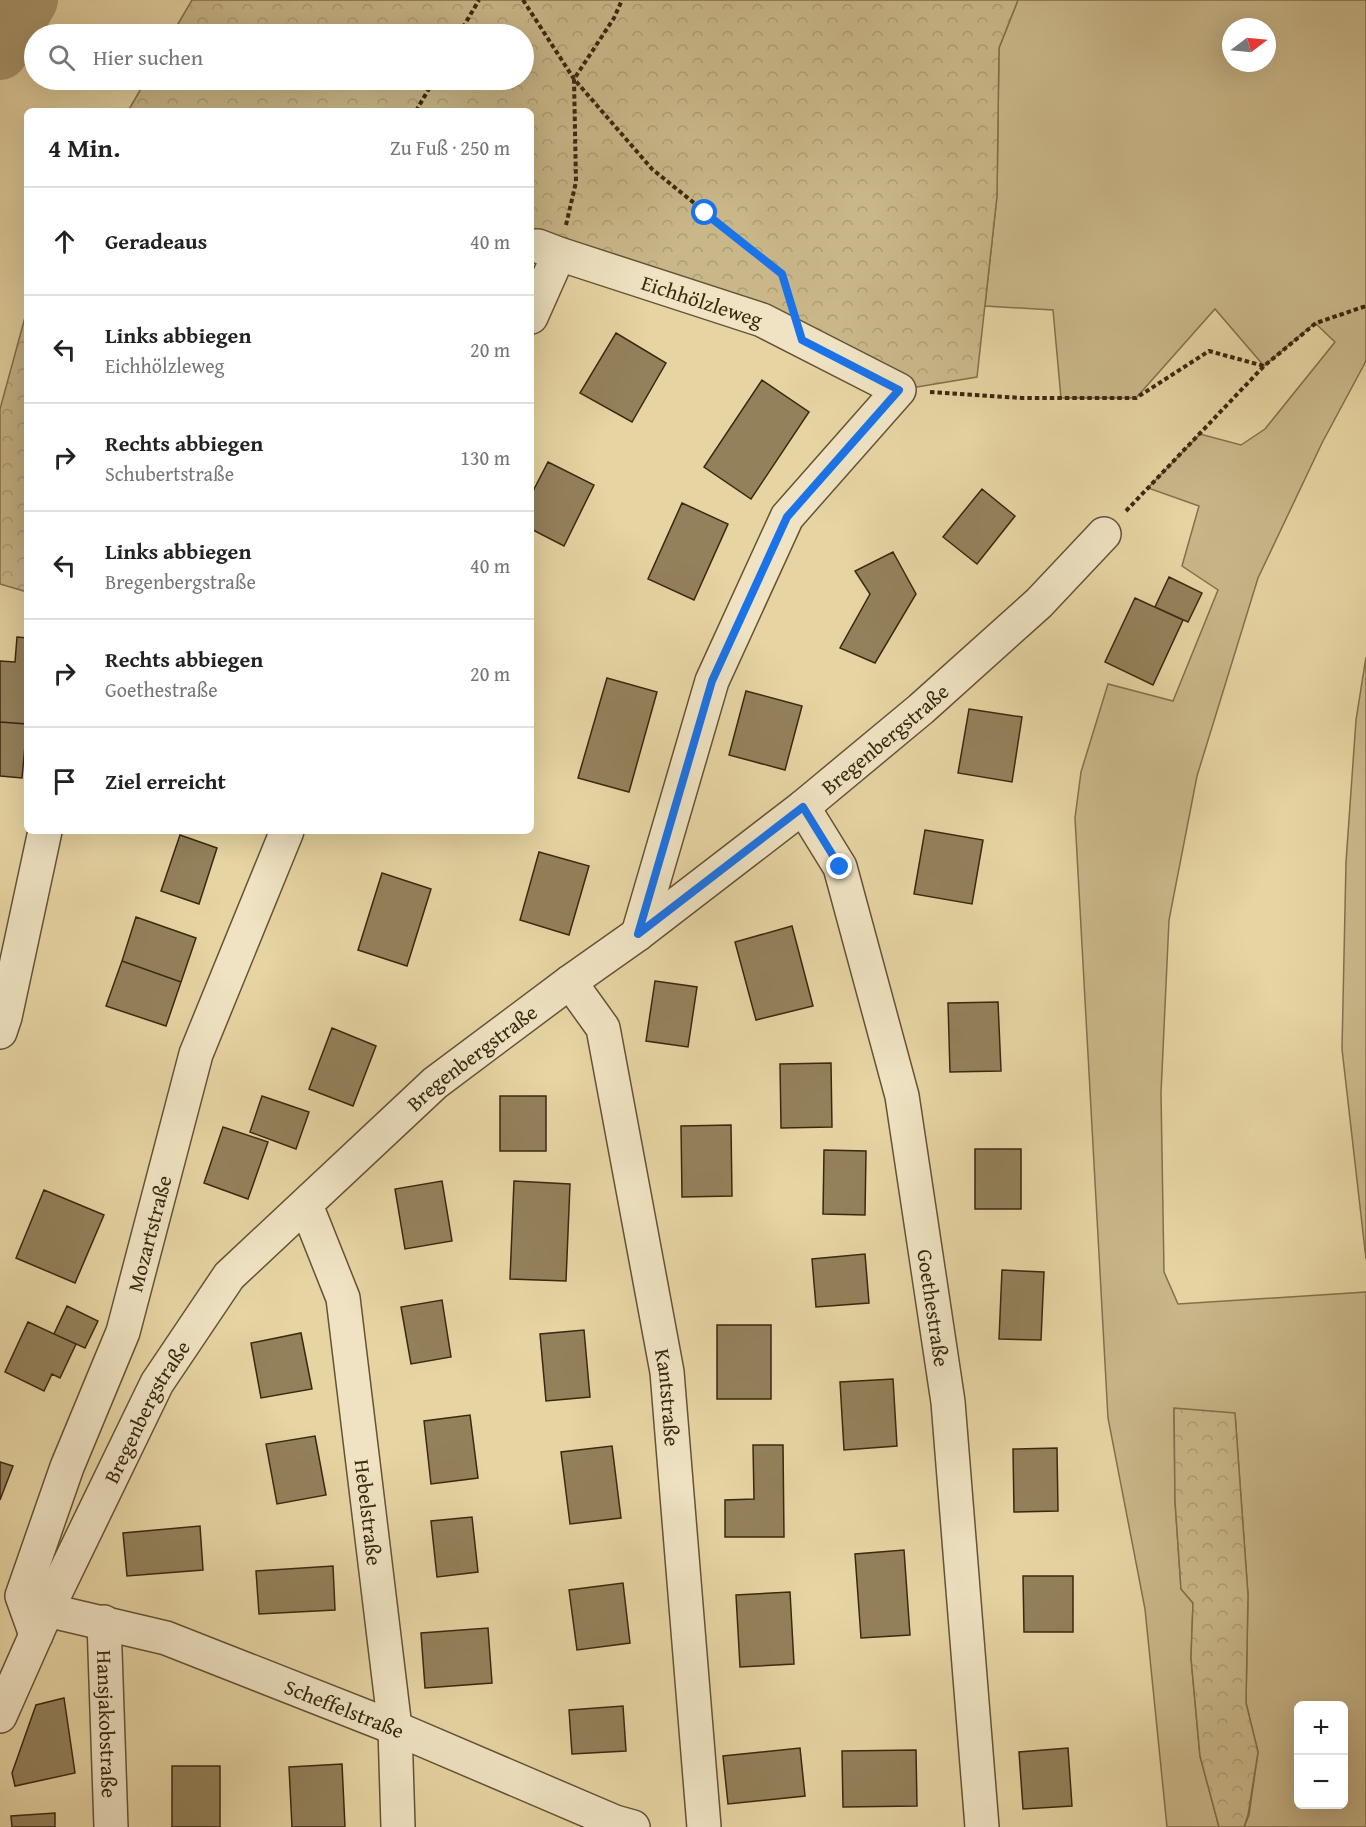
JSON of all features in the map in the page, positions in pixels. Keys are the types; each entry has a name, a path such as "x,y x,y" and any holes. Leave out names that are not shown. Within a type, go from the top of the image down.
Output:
{"street":[{"path":"534,303 545,250"},
{"name":"Eichhölzleweg","path":"545,250 762,320 899,390"},
{"path":"638,934 712,681 787,517 899,390"},
{"name":"Bregenbergstraße","path":"0,1716 42,1622 157,1383 229,1276 435,1083 638,934 803,807 921,709 1031,611 1104,534"},
{"name":"Goethestraße","path":"803,807 840,867 902,1096 948,1402 982,1827"},
{"path":"0,1032 44,834"},
{"name":"Mozartstraße","path":"42,1622 22,1596 67,1467 123,1332 196,1054 286,834"},
{"name":"Kantstraße","path":"570,982 603,1028 667,1372 704,1827"},
{"name":"Hebelstraße","path":"306,1205 343,1298 395,1728 398,1827"},
{"name":"Scheffelstraße","path":"42,1622 104,1622 166,1638 395,1728 615,1822 633,1827"},
{"name":"Hansjakobstraße","path":"104,1622 111,1827"}],"path":[{"path":"465,24 479,0"},
{"path":"523,0 574,79 652,169 782,274 802,340"},
{"path":"545,250 576,182 574,79 614,18 622,0"},
{"path":"418,108 428,90"},
{"path":"1104,534 1264,366 1316,323 1366,306"},
{"path":"899,390 1022,398 1136,398 1209,351 1264,366"}],"green space":[{"path":"192,0 1018,0 999,48 997,196 977,377 899,390 534,247 534,108 130,108 140,90 534,90 534,24 178,24"},
{"path":"1018,0 1366,0 1366,361 1322,443 1258,578 1197,776 1169,920 1161,1093 1164,1272 1178,1304 1366,1292 1366,1827 1244,1827 1249,1815 1258,1752 1246,1703 1248,1595 1235,1414 1174,1409 1175,1501 1181,1589 1193,1603 1191,1658 1200,1756 1219,1827 1167,1827 1145,1609 1108,1418 1075,818 1081,772 1108,684 1173,701 1218,590 1182,566 1199,506 1148,488 1200,434 1241,445 1265,429 1335,342 1315,323 1264,366 1215,309 1136,398 1061,398 1053,310 985,306 997,196 999,48"},
{"path":"24,321 24,591 0,584 0,409"},
{"path":"1366,657 1366,1259 1342,1049 1346,862 1356,720"},
{"path":"1174,1408 1235,1413 1248,1595 1246,1703 1258,1752 1244,1827 1219,1827 1200,1756 1191,1658 1193,1603 1181,1589 1175,1501"}],"building":[{"path":"616,333 666,363 632,422 580,393"},
{"path":"762,380 809,412 751,499 704,467"},
{"path":"548,462 594,485 564,546 534,531 534,489"},
{"path":"982,489 1015,516 977,564 943,537"},
{"path":"682,503 728,524 694,600 648,579"},
{"path":"893,552 916,594 875,663 840,648 870,594 855,571"},
{"path":"1169,577 1202,593 1188,622 1155,607"},
{"path":"1135,598 1183,620 1153,685 1105,662"},
{"path":"17,637 24,638 24,724 0,722 0,661 15,662"},
{"path":"607,678 657,692 629,792 578,778"},
{"path":"746,691 802,706 785,770 729,755"},
{"path":"969,709 1022,717 1012,782 958,773"},
{"path":"0,722 24,724 22,778 0,776"},
{"path":"925,830 983,840 972,904 914,894"},
{"path":"180,835 217,848 199,904 161,891"},
{"path":"539,852 589,866 569,935 520,920"},
{"path":"382,873 431,889 407,966 358,950"},
{"path":"136,917 196,938 181,982 122,961"},
{"path":"792,926 813,1006 756,1020 735,942"},
{"path":"122,961 181,982 166,1026 106,1006"},
{"path":"655,981 697,987 688,1047 646,1041"},
{"path":"998,1002 1001,1071 950,1072 948,1003"},
{"path":"332,1028 376,1046 353,1106 309,1089"},
{"path":"831,1063 832,1127 781,1128 780,1064"},
{"path":"262,1096 309,1112 296,1149 250,1132"},
{"path":"500,1096 546,1096 546,1151 500,1151"},
{"path":"731,1125 732,1196 682,1197 681,1126"},
{"path":"223,1127 268,1142 248,1199 204,1183"},
{"path":"975,1149 1021,1149 1021,1209 975,1209"},
{"path":"824,1150 866,1151 865,1215 823,1214"},
{"path":"442,1181 452,1241 405,1249 395,1189"},
{"path":"514,1181 570,1184 566,1281 510,1279"},
{"path":"44,1190 104,1215 75,1283 16,1258"},
{"path":"865,1254 869,1303 816,1307 812,1259"},
{"path":"1002,1270 1044,1272 1041,1340 999,1339"},
{"path":"442,1300 451,1357 411,1364 401,1307"},
{"path":"67,1306 98,1321 85,1348 54,1334"},
{"path":"28,1322 76,1344 60,1378 52,1374 44,1391 5,1372"},
{"path":"717,1325 771,1325 771,1399 717,1399"},
{"path":"584,1330 590,1397 546,1401 540,1334"},
{"path":"301,1333 312,1389 261,1398 251,1343"},
{"path":"893,1379 897,1446 844,1450 840,1382"},
{"path":"470,1415 478,1478 431,1484 424,1421"},
{"path":"315,1436 326,1495 277,1504 266,1444"},
{"path":"753,1445 783,1445 784,1537 725,1537 725,1500 754,1499"},
{"path":"612,1446 621,1518 570,1524 561,1452"},
{"path":"1057,1448 1058,1511 1014,1512 1013,1449"},
{"path":"0,1462 13,1466 0,1500"},
{"path":"472,1517 478,1572 437,1577 431,1521"},
{"path":"200,1526 203,1570 127,1576 123,1533"},
{"path":"904,1550 910,1635 861,1638 855,1554"},
{"path":"333,1566 335,1610 259,1614 256,1571"},
{"path":"1023,1576 1073,1576 1073,1632 1024,1632"},
{"path":"623,1583 630,1643 577,1650 569,1590"},
{"path":"790,1592 794,1664 740,1667 736,1595"},
{"path":"488,1628 492,1683 425,1688 421,1633"},
{"path":"64,1698 75,1773 15,1786 12,1773 36,1705"},
{"path":"623,1706 626,1751 572,1754 569,1710"},
{"path":"800,1748 805,1796 728,1804 723,1756"},
{"path":"1068,1748 1072,1806 1023,1809 1019,1752"},
{"path":"916,1750 917,1806 843,1807 842,1751"},
{"path":"342,1764 345,1827 292,1827 289,1767"},
{"path":"172,1766 220,1766 220,1827 172,1827"},
{"path":"55,1813 55,1827 12,1827 11,1816"}],"waterway":[{"path":"0,52 30,0"}],"route":[{"path":"705,213 782,274 802,340 899,390 787,517 712,681 638,934 803,807 840,867"}]}
